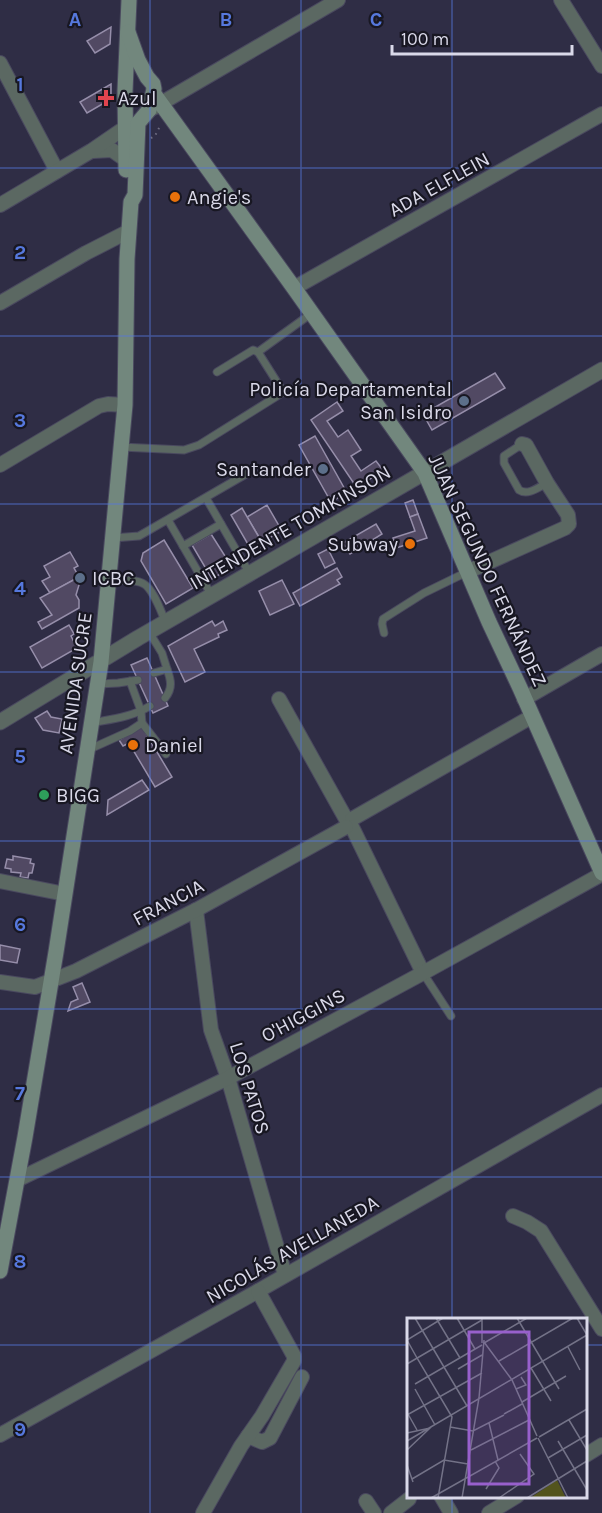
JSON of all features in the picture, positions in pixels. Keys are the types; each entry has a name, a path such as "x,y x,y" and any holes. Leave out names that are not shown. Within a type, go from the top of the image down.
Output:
{"main road":[{"name":"AVENIDA SUCRE","path":"129,0 125,96 127,195 131,202"},
{"name":"AVENIDA SUCRE","path":"128,32 147,77"},
{"path":"141,75 147,77 153,84 152,109 137,116 131,112 125,96 128,84 141,75"},
{"name":"AVENIDA SUCRE","path":"0,1271 4,1223 17,1180 51,982 101,662 125,405 127,259 131,202 135,195 138,123 152,109"},
{"name":"JUAN SEGUNDO FERNÁNDEZ","path":"152,109 177,128 425,473 602,874"}],"street":[{"path":"152,109 338,0"},
{"path":"561,0 602,66"},
{"path":"0,63 57,171"},
{"name":"ADA ELFLEIN","path":"294,288 602,114"},
{"path":"0,205 91,151 126,127"},
{"path":"91,151 112,150 126,159"},
{"path":"0,303 129,231"},
{"name":"INTENDENTE TOMKINSON","path":"0,722 149,632 602,370"},
{"path":"0,465 99,406 125,405"},
{"path":"467,572 565,528 569,524 568,516 526,445 522,444"},
{"path":"524,699 602,654"},
{"path":"279,699 349,823 423,973"},
{"name":"FRANCIA","path":"0,982 35,987 76,971 196,910 531,717"},
{"name":"O'HIGGINS","path":"17,1180 228,1078 602,874"},
{"path":"0,881 65,894"},
{"name":"LOS PATOS","path":"196,910 211,1030 228,1078 285,1275"},
{"name":"NICOLÁS AVELLANEDA","path":"0,1435 258,1292 602,1095"},
{"path":"513,1216 541,1231 602,1329"},
{"path":"202,1513 294,1361 294,1356 258,1292"},
{"path":"248,1436 262,1442 270,1438 302,1377"},
{"path":"587,1454 602,1445"},
{"path":"442,1498 451,1513"},
{"path":"489,1513 515,1498"},
{"path":"391,1513 409,1500"},
{"path":"366,1501 374,1513"}],"lane":[{"path":"258,352 312,313"},
{"path":"121,447 184,450 199,445 282,393 258,352 253,350 217,372"},
{"path":"522,444 503,459 519,490 523,493 528,492 547,483"},
{"path":"113,538 139,536 253,470"},
{"path":"206,498 250,574"},
{"path":"168,520 212,596"},
{"path":"183,546 221,524"},
{"path":"384,633 383,620 423,593 467,572"},
{"path":"109,581 142,582 149,589 166,623"},
{"path":"149,632 162,653 167,669 171,686 165,698"},
{"path":"154,673 167,669"},
{"path":"97,684 134,680 142,723 166,754"},
{"path":"91,723 122,717 150,706"},
{"path":"87,750 130,732 142,723"},
{"path":"423,973 451,1016"}],"path":[{"path":"137,142 155,136 160,126 152,109"}],"building":[{"path":"111,27 110,44 95,53 87,41"},
{"path":"111,84 111,99 87,113 80,102"},
{"name":"Policía Departamental San Isidro","path":"495,373 505,388 432,430 423,414"},
{"path":"337,402 343,411 327,421 338,437 348,430 361,450 351,456 361,471 376,461 383,470 357,488 311,420"},
{"name":"Santander","path":"315,436 347,493 331,502 299,445"},
{"path":"413,500 418,514 410,517 405,503"},
{"path":"267,505 282,531 262,542 247,517"},
{"path":"242,508 264,546 253,553 231,515"},
{"path":"418,514 427,538 396,548 393,538 415,531 410,517"},
{"path":"376,524 382,534 350,554 343,543"},
{"path":"211,534 232,567 212,579 192,545"},
{"path":"164,540 193,588 166,604 141,561 143,553"},
{"path":"328,549 335,563 325,568 318,554"},
{"path":"70,552 78,566 74,568 79,577 50,593 42,581 50,577 44,566"},
{"path":"337,568 342,577 337,580 340,584 300,606 293,593"},
{"path":"79,577 76,595 79,608 42,629 38,622 52,615 40,598"},
{"path":"282,580 294,604 270,615 259,591"},
{"path":"212,621 215,626 223,621 227,630 218,634 219,637 194,649 205,672 185,682 168,646"},
{"path":"69,625 77,648 42,668 30,647"},
{"path":"147,658 168,706 153,713 131,665"},
{"path":"47,711 51,717 62,719 59,733 43,730 35,718"},
{"path":"142,727 172,777 155,787 129,743 123,746 119,740"},
{"path":"142,780 149,790 107,815 108,800"},
{"path":"13,856 31,859 30,863 34,864 28,878 20,877 21,873 11,872 11,869 5,868 7,859 13,860"},
{"path":"0,945 20,949 17,963 0,960"},
{"path":"82,983 90,1002 68,1011 71,1002 78,999 73,987"}],"place":[{"name":"Azul","path":"106,98"},
{"name":"Angie's","path":"175,197"},
{"name":"Policía Departamental San Isidro","path":"464,401"},
{"name":"Santander","path":"323,469"},
{"name":"Subway","path":"410,544"},
{"name":"ICBC","path":"80,578"},
{"name":"Daniel","path":"133,745"},
{"name":"BIGG","path":"44,795"}]}
